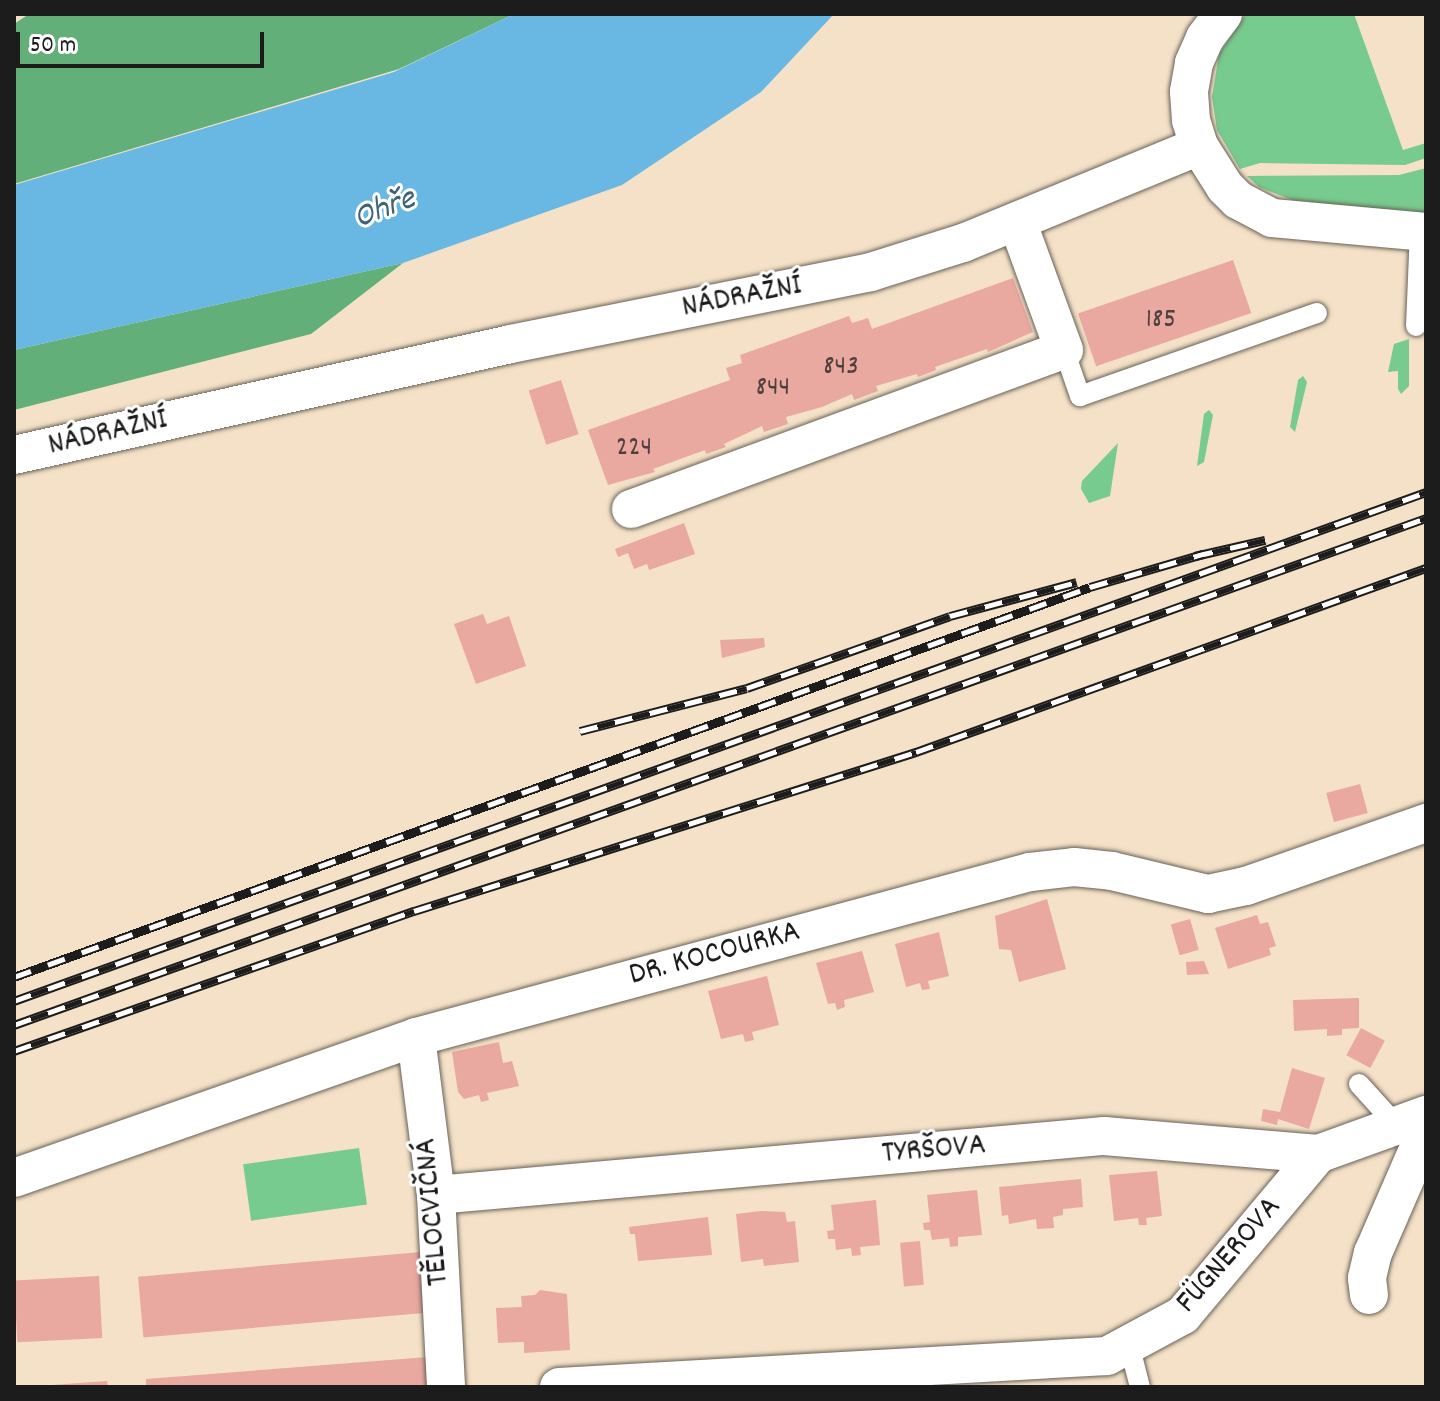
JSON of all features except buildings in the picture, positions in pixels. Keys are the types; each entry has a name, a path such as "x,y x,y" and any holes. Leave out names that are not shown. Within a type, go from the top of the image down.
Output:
{"street":[{"path":"1223,14 1205,38 1194,63 1189,92 1191,120 1199,146 1225,187 1245,204 1272,218 1423,232"},
{"name":"NÁDRAŽNÍ","path":"14,455 511,344 871,272 963,243 1199,146"},
{"path":"631,509 1064,350 1017,221"},
{"name":"DR. KOCOURKA","path":"14,1178 416,1037 1030,872 1074,867 1112,871 1208,894 1246,886 1426,823"},
{"name":"TĚLOCVIČNÁ","path":"416,1037 436,1195 446,1387"},
{"path":"1369,1295 1367,1278 1373,1253 1416,1124"},
{"name":"TYRŠOVA","path":"436,1195 1104,1136 1318,1154 1416,1124"},
{"name":"FÜGNEROVA","path":"559,1387 788,1380 1107,1356 1183,1315 1318,1154"}],"lane":[{"path":"1416,326 1423,232"},
{"path":"1064,350 1080,396 1317,313"},
{"path":"1359,1084 1416,1124"},
{"path":"1129,1344 1140,1387"}],"green space":[{"path":"29,14 514,14 399,69 14,184 14,24"},
{"path":"1246,14 1354,14 1403,150 1426,143 1426,158 1405,165 1260,163 1240,169 1217,130 1212,97 1219,54"},
{"path":"1426,168 1426,213 1302,204 1259,187 1247,176 1399,175"},
{"path":"403,263 311,334 14,410 14,350"},
{"path":"1409,339 1409,386 1401,394 1398,371 1388,372 1394,344"},
{"path":"1303,376 1307,382 1295,432 1290,427 1298,380"},
{"path":"1209,410 1213,415 1204,462 1197,466 1204,414"},
{"path":"1118,443 1110,496 1089,503 1081,489 1082,481"},
{"path":"359,1148 367,1204 251,1221 243,1164"}],"water":[{"name":"Ohře","path":"514,14 834,14 761,92 622,185 403,263 14,350 14,185 394,72"}],"railway":[{"path":"14,1001 1426,492"},
{"path":"14,1025 1426,518"},
{"path":"1195,556 1265,540"},
{"path":"14,977 1090,587 1203,554"},
{"path":"14,1051 414,911 916,752 1426,568"},
{"path":"580,731 747,688 950,616 1077,582"}]}
